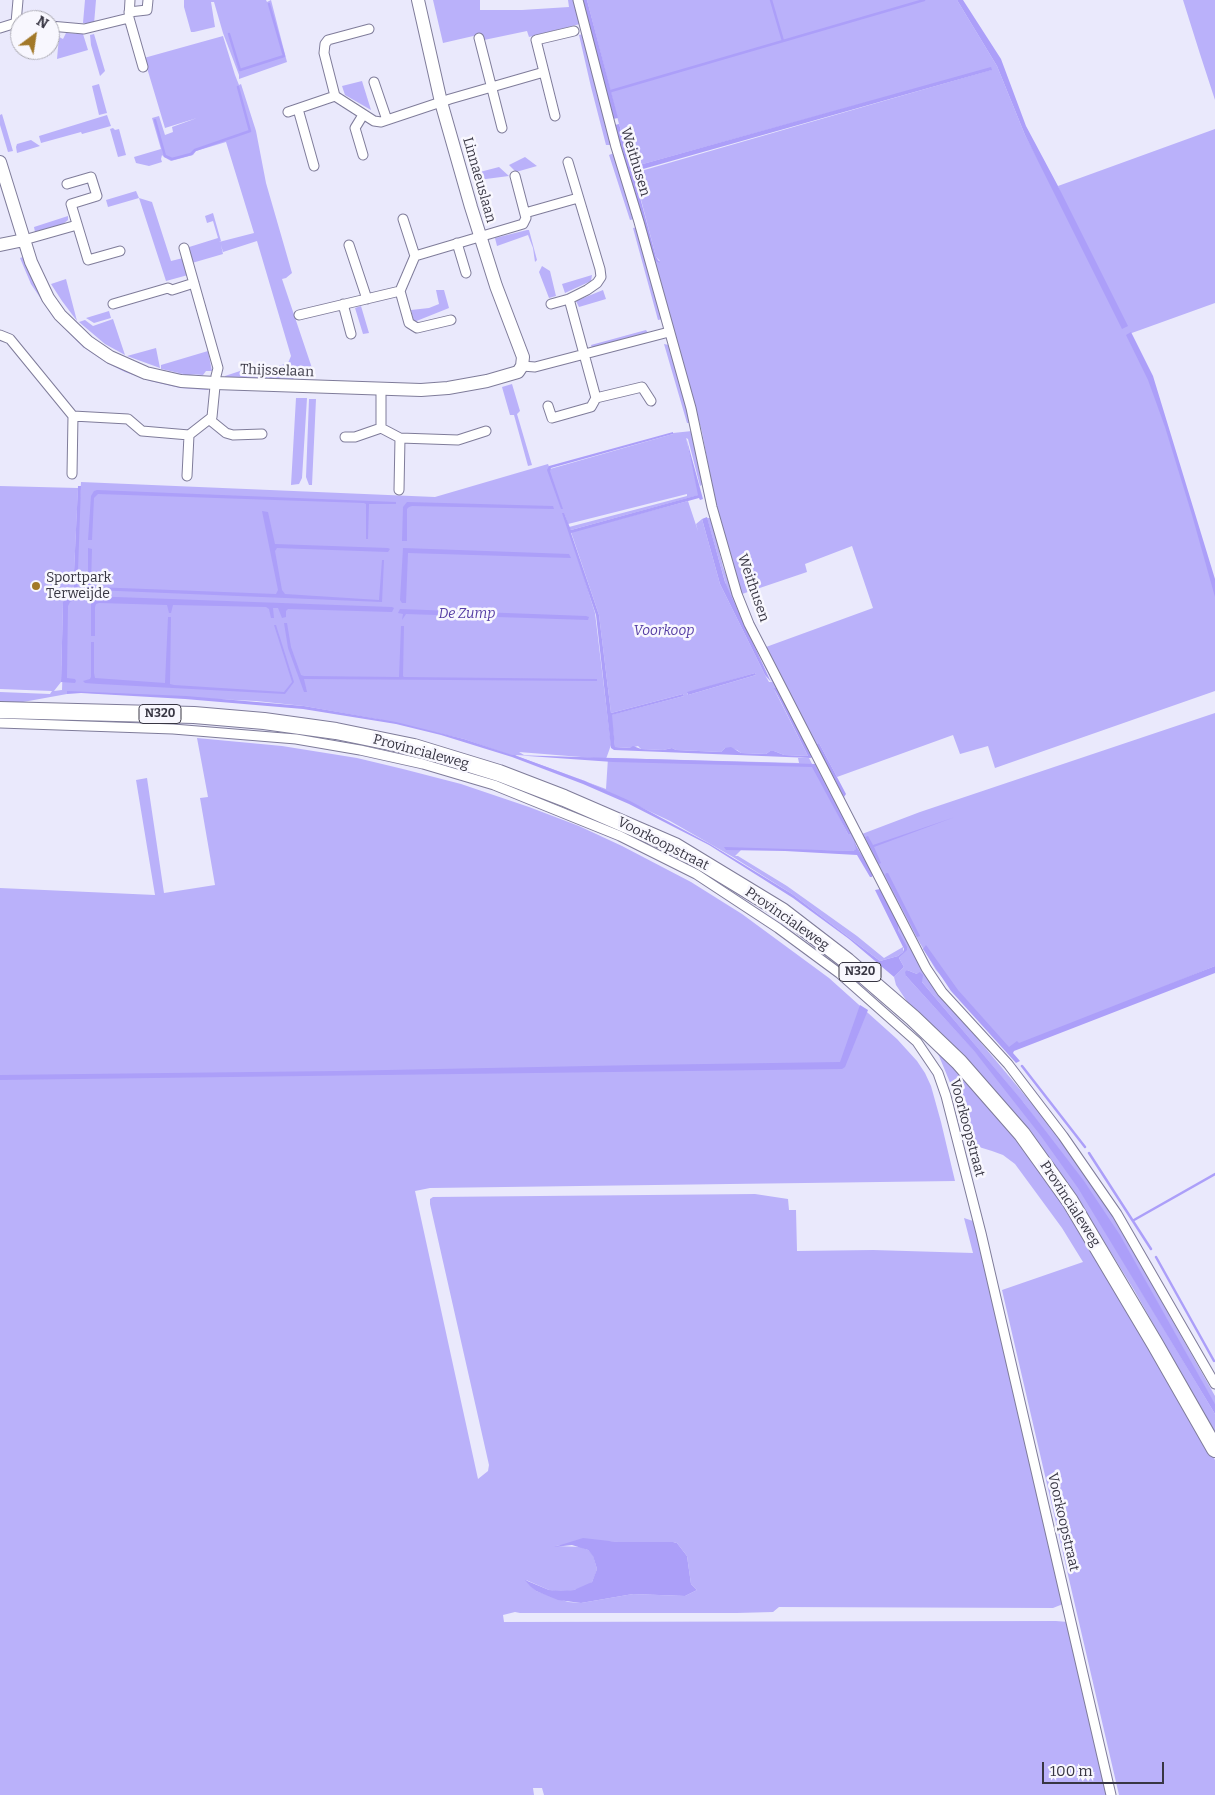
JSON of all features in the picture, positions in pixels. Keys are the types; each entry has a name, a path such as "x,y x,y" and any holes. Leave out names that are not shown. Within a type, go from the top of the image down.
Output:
{"highway":[{"name":"Provincialeweg","path":"0,710 194,715 320,728 414,747 499,773 564,798 675,846 782,911 847,961 913,1018 959,1062 1022,1134 1070,1201 1215,1449"}],"street":[{"path":"130,0 129,15 143,67"},
{"path":"60,27 82,29 147,10 148,0"},
{"name":"Linnaeuslaan","path":"418,0 442,102 480,236 522,357 522,366"},
{"name":"Weithusen","path":"578,0 616,147 691,408 712,507 737,594 749,624 926,968 942,992 1008,1064 1063,1136 1118,1214 1215,1384"},
{"path":"369,29 328,40 325,44 325,56 335,96 374,122 381,122 544,72"},
{"path":"555,116 536,40 574,31"},
{"path":"479,38 502,128"},
{"path":"374,82 387,120"},
{"path":"288,112 335,96"},
{"path":"298,109 314,166"},
{"path":"363,115 355,128 363,155"},
{"path":"552,304 569,299 597,284 601,277 568,162"},
{"name":"Thijsselaan","path":"1,166 24,240 38,279 48,298 60,314 88,342 110,357 146,373 181,381 215,383 421,390 448,388 487,381 518,372 522,366 535,366 669,332"},
{"path":"414,256 523,224 526,218 515,176"},
{"path":"67,184 91,177 97,196 71,204 88,260 120,251"},
{"path":"525,213 578,198"},
{"path":"403,219 414,256 400,291 409,324 417,328 451,320"},
{"path":"0,245 77,224"},
{"path":"457,243 466,273"},
{"path":"349,245 367,299"},
{"path":"73,416 128,418 142,431 189,435 210,420 214,413 215,383 218,368 184,248"},
{"path":"113,304 194,283"},
{"path":"298,315 400,291"},
{"path":"548,406 552,418 591,407 596,398 569,299"},
{"path":"343,304 351,334"},
{"path":"0,335 10,339 73,416 72,474"},
{"path":"596,398 644,384 651,401"},
{"path":"381,389 381,428"},
{"path":"210,420 233,435 262,434"},
{"path":"345,437 355,437 381,428 400,438 458,440 486,432"},
{"path":"187,476 189,435"},
{"path":"399,490 400,438"},
{"name":"Voorkoopstraat","path":"0,723 173,729 296,739 360,750 423,764 494,785 620,836 696,874 778,928 839,973 917,1042 938,1072 946,1096 981,1233 1111,1795"}],"green space":[{"path":"85,0 96,0 94,24 83,23"},
{"path":"184,0 266,0 267,2 271,0 287,62 239,79 214,2 211,2 215,27 191,32"},
{"path":"433,0 480,0 480,10 522,10 569,7 568,0 573,0 580,24 529,37 527,31 484,40 482,34 443,43"},
{"path":"587,0 957,0 997,66 1025,135 1072,224 1058,186 1215,129 1215,303 1129,334 1151,375 1215,587 1215,691 995,768 988,746 960,754 953,735 837,777 819,743 816,744 833,777 830,778 766,647 873,608 852,546 805,564 807,572 742,594 737,583 717,512 702,432 660,279 653,260 660,261 656,257 634,173 991,70 991,68 632,167"},
{"path":"1183,0 1215,0 1215,100 1200,54"},
{"path":"66,33 83,34 88,50 60,58 60,38 63,39"},
{"path":"94,34 105,71 100,76 91,45 90,35"},
{"path":"583,34 611,145 606,145 591,87 579,35"},
{"path":"223,36 256,131 266,183 292,273 282,279 315,377 293,376 294,381 225,378 225,376 249,368 259,372 288,363 291,356 257,241 223,252 221,245 223,254 192,263 186,248 218,238 213,221 207,223 205,216 213,213 221,241 219,242 254,233 226,142 196,151 193,155 171,161 162,155 162,162 149,166 136,163 134,157 161,149 152,118 159,116 165,135 173,132 172,127 197,118 165,128 144,58"},
{"path":"362,81 371,110 345,95 342,86"},
{"path":"99,84 107,113 99,115 92,86"},
{"path":"2,114 13,151 8,152 0,125 0,115"},
{"path":"107,115 111,126 41,143 39,136"},
{"path":"113,128 115,130 119,129 126,155 118,157 110,129"},
{"path":"31,140 40,146 17,153 17,144"},
{"path":"614,153 634,219 630,220 609,155"},
{"path":"525,157 537,166 516,172 509,165"},
{"path":"499,167 509,176 478,180 476,173"},
{"path":"136,191 139,198 108,207 106,200"},
{"path":"139,198 152,202 171,261 183,258 188,275 166,281"},
{"path":"68,216 68,220 63,224 35,232 34,227"},
{"path":"638,227 663,319 658,320 633,228"},
{"path":"529,230 537,260 535,262 533,248 528,235 497,246 495,238"},
{"path":"23,257 44,299 120,364 208,387 208,390 180,388 150,381 107,363 83,347 53,317 31,284 20,258"},
{"path":"542,266 550,271 556,296 549,298 539,272"},
{"path":"592,275 591,281 565,293 562,284"},
{"path":"66,279 77,321 51,284"},
{"path":"436,290 444,290 449,308 414,322 411,310 429,308 439,304"},
{"path":"603,290 606,299 579,307 576,301"},
{"path":"361,306 369,333 363,334 355,308"},
{"path":"109,311 111,318 94,323 86,318"},
{"path":"113,319 125,355 105,344 79,322 85,320 93,326"},
{"path":"646,330 649,334 592,348 591,345"},
{"path":"664,344 669,345 691,423 687,423"},
{"path":"156,348 160,368 127,356"},
{"path":"208,351 212,371 206,371 203,375 189,374 203,376 203,378 161,373 161,370 188,375 161,369 161,365"},
{"path":"512,384 520,411 517,414 532,465 528,466 514,415 510,415 502,387"},
{"path":"296,398 307,398 302,478 299,484 291,485"},
{"path":"309,399 316,399 312,485 309,485 306,477"},
{"name":"De Zump","path":"692,431 703,484 700,486 688,439 686,438 699,495 571,530 569,527 687,496 687,494 568,524 564,513 595,613 611,745 606,759 519,752 524,755 514,755 574,777 464,739 377,719 304,706 256,701 67,692 67,694 12,704 0,703 0,692 50,694 52,691 0,689 0,486 78,488 73,593 63,603 61,682 54,691 62,690 65,603 74,594 81,482 435,497 548,464 550,469 673,433"},
{"name":"Voorkoop","path":"688,501 698,531 696,524 702,519 720,584 765,675 769,682 772,682 726,585 707,518 711,518 723,567 739,609 814,755 774,689 808,756 784,755 774,751 766,754 741,753 737,750 725,748 721,752 676,750 672,748 663,750 641,749 638,746 631,748 615,747 611,715 684,696 683,694 611,713 599,615 571,532","holes":["755,673 756,675 688,695 687,693"]},
{"path":"1215,713 1215,966 1006,1051 936,970 862,834 920,812"},
{"path":"197,738 282,746 357,758 461,784 529,807 579,826 622,846 691,882 742,914 829,978 897,1039 917,1061 931,1086 955,1181 430,1188 415,1191 478,1479 488,1471 489,1465 430,1204 430,1199 433,1197 755,1194 788,1199 789,1210 796,1210 797,1251 873,1250 973,1253 964,1218 976,1222 1063,1604 1053,1608 779,1607 773,1612 737,1613 515,1612 503,1615 504,1622 1068,1622 1108,1795 544,1795 542,1788 533,1788 534,1795 0,1795 0,888 155,895 136,780 147,778 164,893 215,885 200,798 208,797","holes":["602,1541 677,1543 687,1556 691,1584 697,1590 685,1596 633,1594 581,1603 568,1602 536,1591 526,1580 549,1590 561,1592 585,1587 592,1582 597,1569 593,1555 581,1547 556,1546"]},
{"path":"608,758 799,763 798,758 809,758 848,834 850,834 818,770 822,770 876,876 873,876 855,842 857,849 853,851 728,849 741,850 735,856 787,886 857,936 884,958 903,947 903,952 898,956 880,961 792,894 733,857 670,821 587,782 606,789"},
{"path":"882,887 931,983 1064,1142 1118,1224 1215,1396 1215,1405 1121,1238 1024,1103 922,982 922,979 917,974 907,970 906,976 1001,1080 1051,1141 1215,1414 1215,1434 1134,1290 1082,1206 908,1003 896,985 894,977 904,967 899,958 907,949 898,930 898,924 880,889"},
{"path":"931,1043 1012,1132 1049,1180 1183,1403 1215,1460 1215,1795 1119,1795 1002,1290 1083,1262 1062,1228 1015,1164 1003,1155 979,1147 968,1146 954,1092 939,1056"}],"shaded area":[{"path":"583,0 587,0 618,118 613,119"},
{"path":"957,0 963,0 1001,59 1026,126 1128,326 1122,329 1025,135 997,66"},
{"path":"991,67 992,70 636,171 634,175 656,257 660,263 653,260 615,125 619,124 632,167"},
{"path":"1131,332 1153,376 1215,579 1215,597 1165,427 1148,380 1126,335"},
{"path":"673,432 673,434 551,468 550,471 563,509 561,509 547,470 549,466"},
{"path":"686,437 703,499 700,500 699,498 571,533 599,615 611,713 683,694 684,696 612,715 615,747 630,748 633,746 641,749 663,750 672,748 676,750 721,752 725,748 731,747 741,753 766,754 774,751 784,755 808,756 774,688 776,688 813,756 811,758 614,750 611,748 596,615 562,513 564,513 571,530 698,495"},
{"path":"78,486 81,486 77,599 70,602 68,606 67,678 75,679 75,683 61,682 63,602 73,593"},
{"path":"97,490 396,502 396,504 369,504 368,539 366,539 366,504 364,503 98,494 94,498 92,540 88,540 91,496"},
{"path":"407,502 553,506 554,509 412,506 407,509 407,541 402,541 403,507"},
{"path":"262,511 268,512 275,544 390,549 388,552 277,548 275,551 282,590 285,594 379,600 382,560 384,560 382,602 94,590 88,587 88,548 92,549 91,583 94,587 276,594 278,590"},
{"path":"707,517 725,582 771,682 765,675 720,584 702,519"},
{"path":"403,548 569,554 571,558 408,553 406,603 402,603 400,600"},
{"path":"88,596 394,608 392,612 288,609 286,617 282,618 278,608 273,608 274,618 271,618 269,609 266,607 173,605 171,613 169,613 167,605 99,603 95,607 95,636 91,636 91,604 87,600"},
{"path":"400,609 589,617 588,620 406,614 402,620 403,614 398,613"},
{"path":"168,617 171,617 170,684 284,692 292,682 274,625 276,625 294,682 285,694 99,684 85,683 83,681 91,677 91,642 94,642 95,678 165,683"},
{"path":"284,623 287,623 291,647 301,675 304,676 399,677 401,626 404,626 404,677 597,679 597,681 304,679 307,692 304,692 288,648"},
{"path":"755,673 756,675 688,695 687,692"},
{"path":"67,691 186,696 304,706 396,722 464,739 514,755 585,781 630,801 710,844 792,894 880,961 898,956 904,949 875,890 880,889 898,924 898,930 907,947 907,950 899,958 904,967 894,977 849,939 793,898 709,845 629,804 512,757 441,735 396,724 303,709 185,699 81,693 67,694"},
{"path":"819,743 846,794 844,797 816,744"},
{"path":"515,755 815,764 851,834 848,834 812,767 613,762"},
{"path":"955,817 874,847 881,863 879,864 865,837 868,836 873,845"},
{"path":"854,842 873,874 872,877 870,877 857,855 726,850 724,847 853,851 856,849"},
{"path":"888,873 920,936 917,937 885,875"},
{"path":"926,945 958,990 1009,1047 1017,1041 1019,1043 1215,966 1215,973 1014,1051 1013,1053 1020,1061 1016,1063 951,991 923,949"},
{"path":"907,970 917,974 920,972 923,975 922,982 1021,1099 1084,1181 1120,1235 1215,1404 1215,1414 1078,1188 1041,1136 975,1052 906,976 905,972"},
{"path":"860,1005 868,1010 845,1067 842,1069 0,1080 0,1075 840,1062"},
{"path":"583,1538 618,1542 677,1543 687,1556 691,1584 697,1590 685,1596 633,1594 581,1603 558,1600 536,1591 525,1580 549,1590 561,1591 574,1590 592,1582 597,1569 593,1556 588,1550 572,1545 554,1547"}],"waterway":[{"path":"771,0 783,41"},
{"path":"611,91 924,0"},
{"path":"229,34 240,70 284,56 269,4"},
{"path":"155,120 165,156 172,159 191,154 195,150 250,131 238,87"},
{"path":"1022,1066 1085,1147"},
{"path":"1089,1153 1151,1249"},
{"path":"1134,1220 1215,1174"},
{"path":"1156,1257 1214,1361"}],"place":[{"name":"Sportpark Terweijde","path":"36,586"}]}
